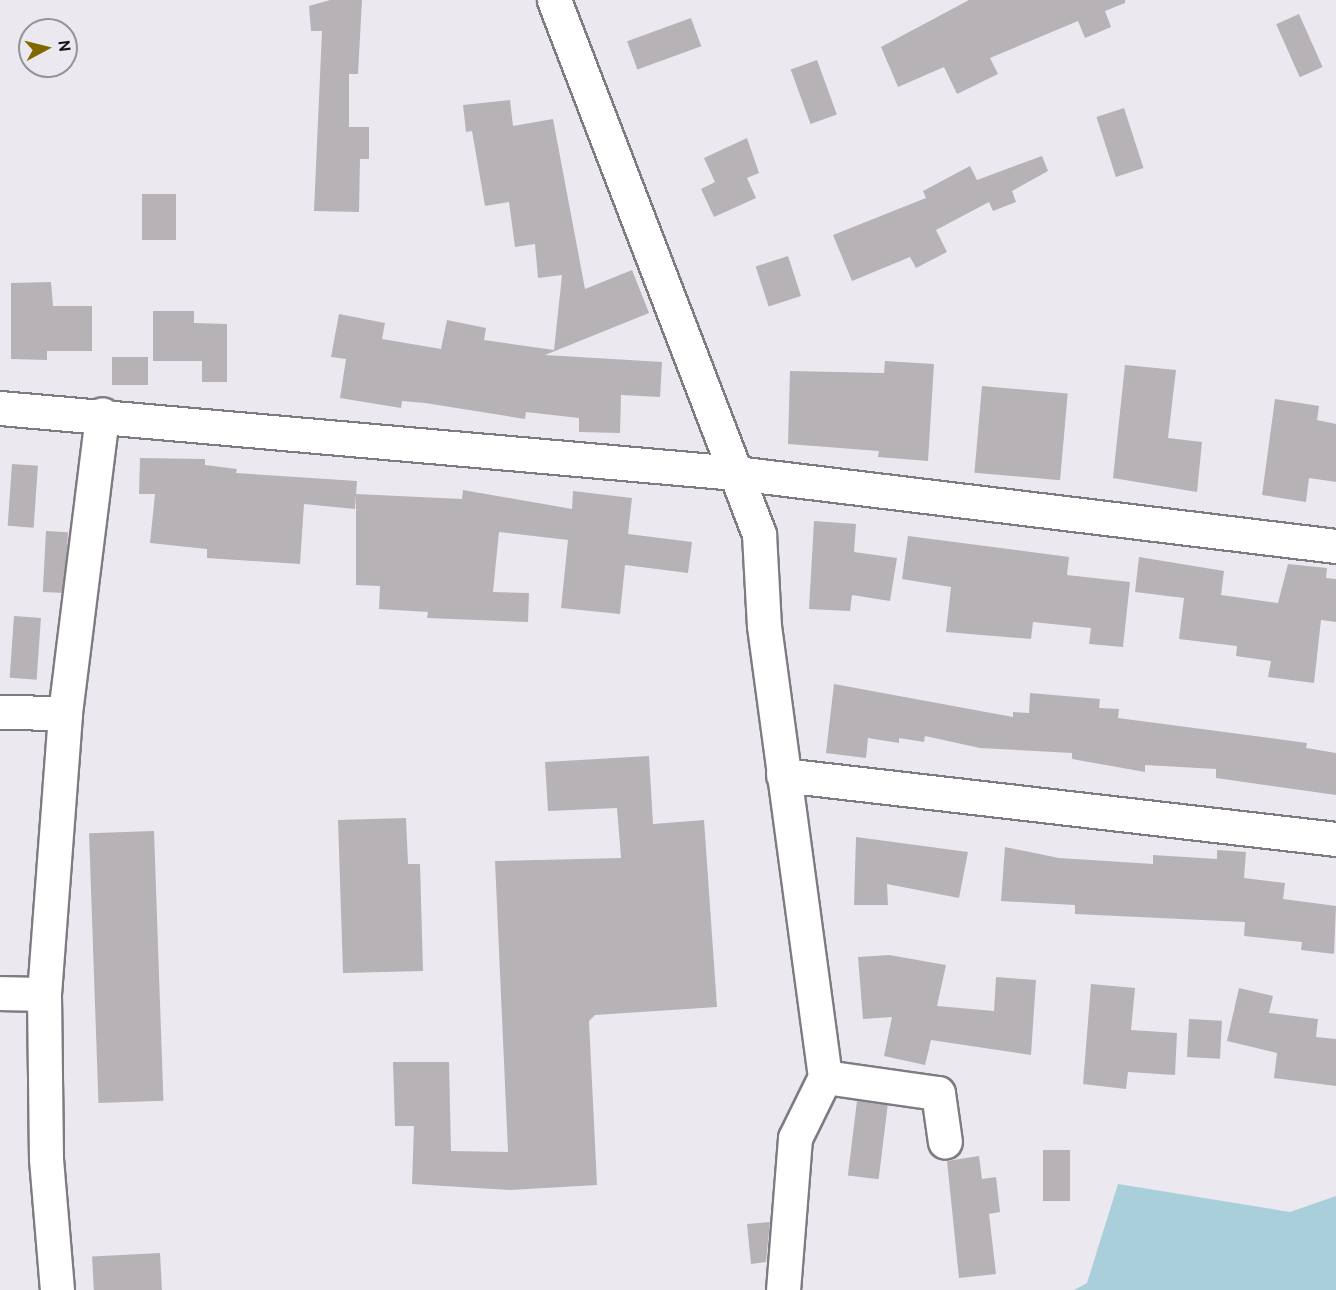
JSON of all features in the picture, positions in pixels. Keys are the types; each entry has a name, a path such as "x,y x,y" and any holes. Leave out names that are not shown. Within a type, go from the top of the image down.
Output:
{"street":[{"path":"554,0 759,534 783,775 825,1077 795,1138 783,1290"},
{"path":"0,408 102,414 736,472 1336,546"},
{"path":"57,1290 46,1159 44,994 65,713 102,414"},
{"path":"0,712 65,713"},
{"path":"783,775 1336,839"},
{"path":"0,993 44,994"},
{"path":"825,1077 938,1093 945,1142"}],"water":[{"path":"1118,1184 1290,1212 1336,1196 1336,1290 1074,1290 1087,1283"}],"building":[{"path":"330,0 362,0 358,74 349,74 349,127 369,127 369,159 360,159 359,212 314,211 322,31 311,31 309,6"},
{"path":"969,0 1125,0 1125,3 1105,11 1111,27 1085,38 1078,21 990,58 998,74 957,94 944,67 898,87 881,47"},
{"path":"1299,14 1323,67 1300,77 1276,24"},
{"path":"691,18 701,46 637,69 627,41"},
{"path":"817,60 837,115 811,124 791,70"},
{"path":"510,100 513,126 553,119 585,289 632,270 649,313 545,355 662,362 660,397 621,395 620,433 579,432 579,418 526,412 525,419 425,403 402,401 401,408 340,398 346,359 331,357 339,314 385,323 382,339 441,349 447,320 486,328 484,340 554,350 562,275 538,278 535,244 515,247 509,202 485,206 472,131 466,132 463,105"},
{"path":"1124,108 1143,168 1116,177 1096,117"},
{"path":"747,138 759,173 747,178 756,198 714,217 701,189 715,182 704,158"},
{"path":"1042,156 1048,171 1012,191 1016,202 993,211 989,202 936,230 947,252 916,268 910,257 852,281 833,235 926,198 923,191 970,166 977,180"},
{"path":"142,194 176,194 176,240 142,240"},
{"path":"788,256 801,296 769,306 756,267"},
{"path":"51,282 53,306 92,306 92,351 47,351 47,360 11,359 11,283"},
{"path":"153,311 194,311 194,323 227,324 227,382 202,382 202,361 153,361"},
{"path":"112,357 148,357 148,385 112,385"},
{"path":"885,361 934,364 928,461 878,457 879,451 788,444 790,371 884,373"},
{"path":"1125,365 1176,370 1168,438 1202,442 1197,492 1113,478"},
{"path":"982,386 1068,393 1060,480 974,473"},
{"path":"1275,399 1319,406 1317,420 1336,424 1336,482 1309,478 1306,502 1262,495"},
{"path":"140,458 205,459 205,465 237,469 236,473 357,481 355,509 304,504 300,564 207,558 207,549 150,543 155,494 139,494"},
{"path":"12,464 38,466 34,528 8,526"},
{"path":"463,490 572,509 573,491 632,498 628,534 692,542 688,573 625,565 620,614 561,608 568,540 499,532 493,592 529,593 528,622 427,618 428,612 379,609 380,586 356,585 356,494 462,499"},
{"path":"814,521 856,524 854,552 897,558 890,601 852,595 850,611 809,609"},
{"path":"46,531 68,532 65,593 43,592"},
{"path":"908,536 1069,557 1067,575 1130,582 1123,647 1089,644 1091,628 1033,622 1031,639 946,632 951,587 902,579"},
{"path":"1139,557 1224,571 1221,595 1278,603 1288,564 1327,568 1326,578 1336,579 1336,622 1321,620 1314,683 1268,677 1271,661 1236,656 1237,646 1179,639 1184,598 1135,592"},
{"path":"14,616 41,618 37,680 10,678"},
{"path":"834,684 1013,717 1013,712 1029,713 1030,693 1100,699 1099,708 1119,709 1118,718 1307,743 1306,748 1336,753 1336,795 1216,778 1216,769 1145,765 1145,772 1072,759 1072,753 980,748 925,736 924,742 899,738 899,743 868,738 866,758 826,753"},
{"path":"649,756 653,824 704,820 717,1007 595,1015 589,1021 597,1185 510,1190 412,1184 414,1126 395,1126 393,1062 449,1062 451,1151 508,1152 495,861 621,858 617,808 548,811 545,762"},
{"path":"406,818 408,864 420,864 423,971 343,973 338,820"},
{"path":"154,831 163,1101 98,1103 89,833"},
{"path":"856,837 968,852 959,898 887,884 888,905 854,905"},
{"path":"1005,847 1059,858 1153,864 1153,855 1217,859 1217,850 1246,852 1244,878 1285,883 1283,899 1336,906 1334,954 1301,950 1302,942 1244,936 1245,922 1075,914 1075,905 1001,901"},
{"path":"889,955 946,965 937,1006 994,1011 996,977 1036,980 1031,1055 931,1040 925,1065 884,1056 892,1017 863,1019 858,957"},
{"path":"1091,984 1135,988 1131,1030 1177,1033 1175,1075 1128,1072 1126,1089 1083,1084"},
{"path":"1239,988 1273,996 1269,1013 1318,1019 1316,1037 1336,1039 1336,1086 1274,1078 1277,1053 1227,1041"},
{"path":"1189,1019 1222,1021 1220,1059 1187,1057"},
{"path":"857,1101 888,1105 879,1179 848,1175"},
{"path":"1043,1150 1070,1150 1070,1201 1043,1201"},
{"path":"979,1156 982,1179 996,1177 1000,1212 989,1214 996,1274 959,1278 947,1161"},
{"path":"770,1222 766,1262 751,1264 747,1224"},
{"path":"160,1253 162,1290 94,1290 92,1257"}]}
